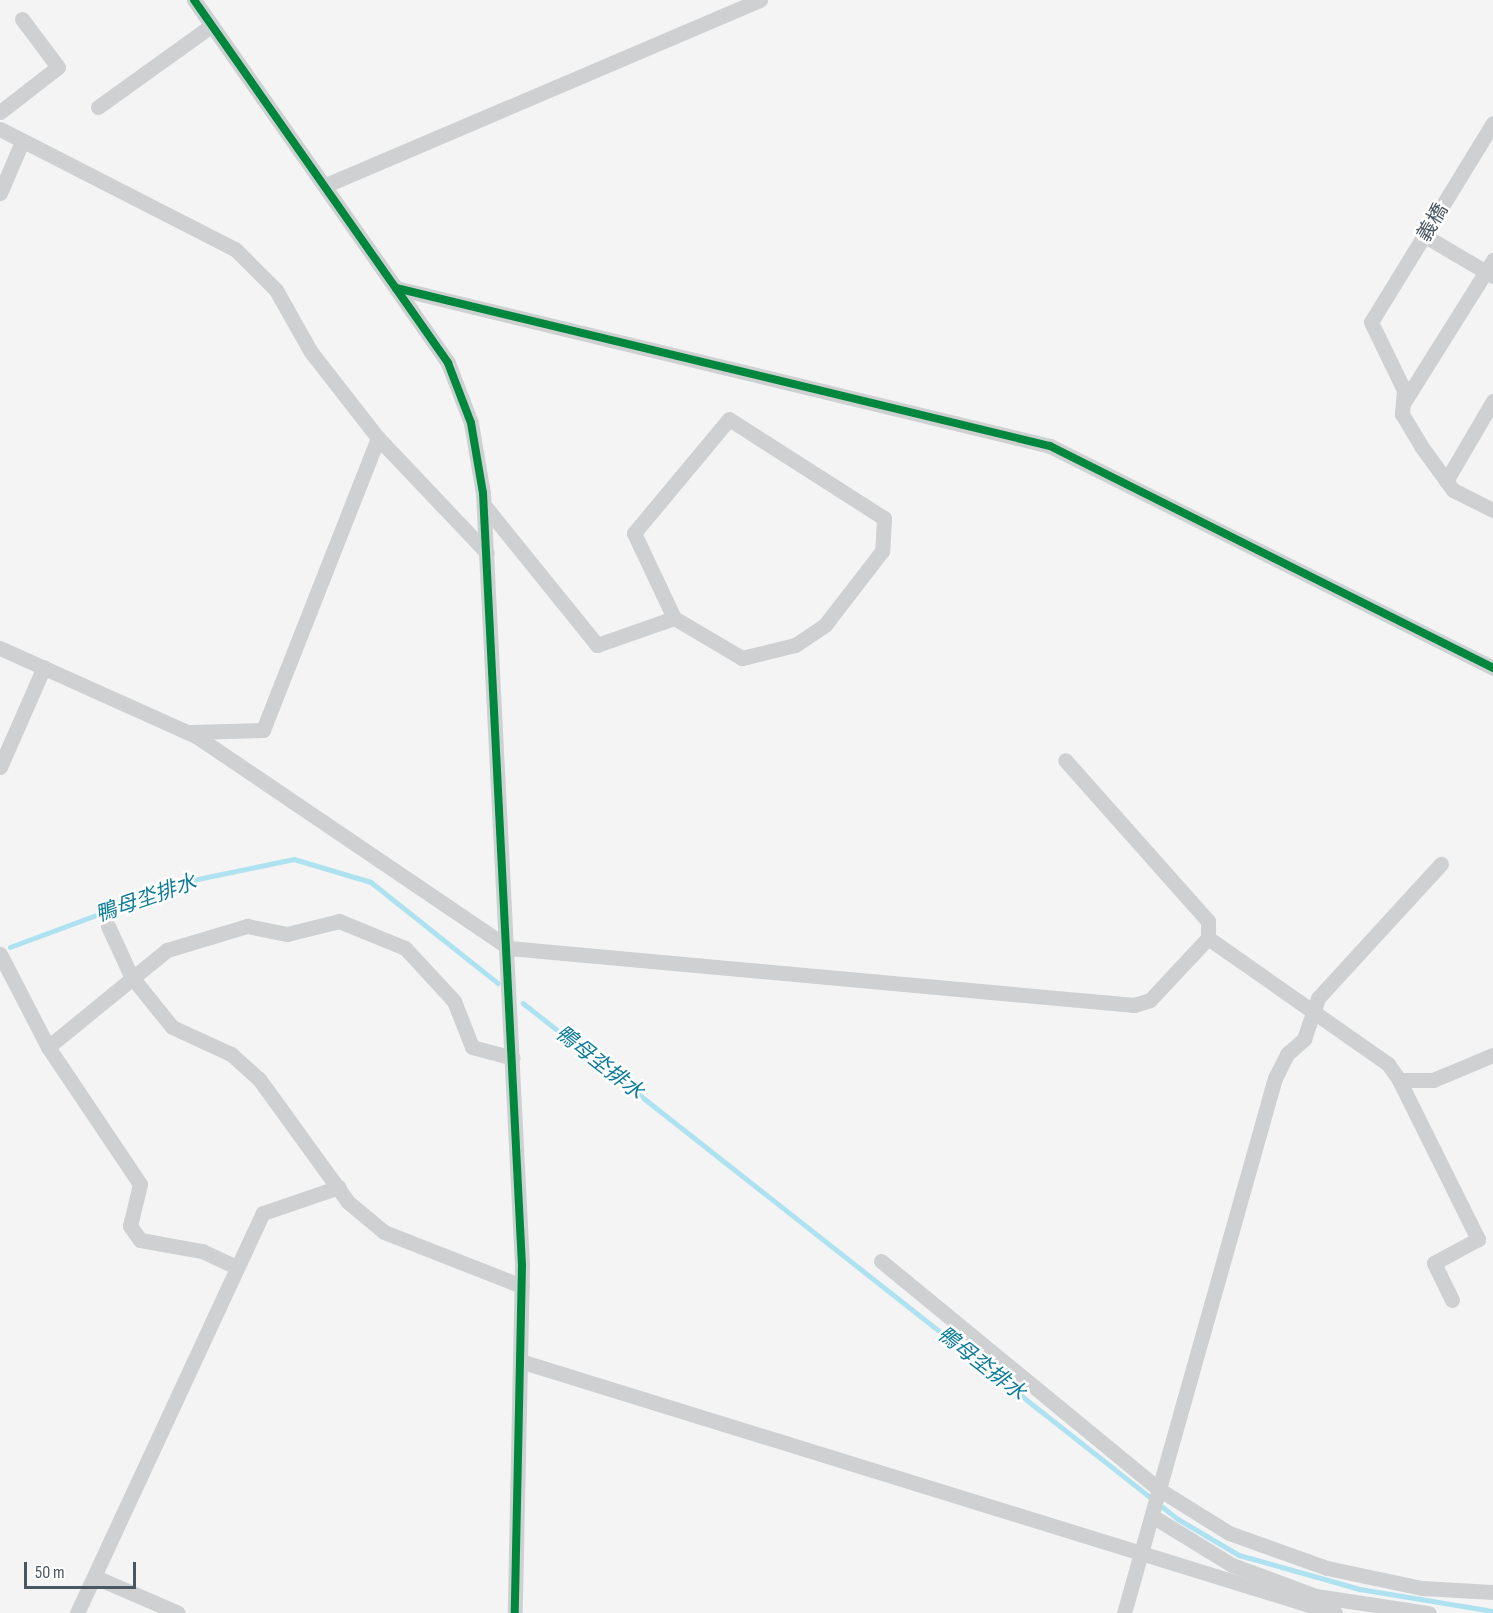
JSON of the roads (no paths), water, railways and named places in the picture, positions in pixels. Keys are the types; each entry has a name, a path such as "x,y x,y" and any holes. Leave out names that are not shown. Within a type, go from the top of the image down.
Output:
{"street":[{"path":"194,0 326,185 448,363 471,423 484,505 487,553 509,948 522,1286 515,1613"},
{"path":"326,185 760,0"},
{"path":"0,112 58,67 22,19"},
{"path":"98,107 212,25"},
{"name":"義橋","path":"1403,403 1404,390 1371,321 1493,123"},
{"path":"0,129 235,249 276,290 311,352 378,438 487,553"},
{"path":"0,193 22,142"},
{"path":"1425,236 1491,269 1403,403 1402,414 1446,481 1493,510"},
{"path":"396,288 1050,446 1493,668"},
{"path":"1446,481 1493,401"},
{"path":"484,505 597,645 674,618 742,658 795,645 825,625 882,551 884,518 729,419 634,533 674,618"},
{"path":"187,732 263,730 378,438"},
{"path":"0,648 187,732 509,948 1134,1005 1167,989 1208,938 1208,921 1065,760"},
{"path":"0,767 44,668"},
{"path":"1124,1613 1160,1490 1256,1133 1275,1078 1287,1054 1304,1039 1318,998 1441,864"},
{"path":"48,1047 131,976 167,950 247,926 287,934 320,924 350,924 405,948 427,968 466,1022 472,1047 513,1058"},
{"path":"108,926 131,976 182,1035 231,1054 259,1079 339,1186 348,1202 384,1232 522,1286"},
{"path":"1208,938 1388,1064 1399,1080 1478,1239 1434,1263 1452,1300"},
{"path":"0,954 6,979 48,1047 140,1184 130,1226 140,1240 202,1251 234,1266"},
{"path":"1399,1080 1433,1080 1493,1055"},
{"path":"77,1613 234,1266 263,1213 339,1186"},
{"path":"881,1261 1160,1490 1229,1533 1327,1568 1422,1588 1493,1592"},
{"path":"520,1361 1335,1613"},
{"path":"1152,1516 1232,1565 1316,1596 1429,1613"},
{"path":"94,1577 178,1613"}],"waterway":[{"name":"鴨母坔排水","path":"10,947 188,881 294,859 371,882 498,983"},
{"name":"鴨母坔排水","path":"523,1003 1178,1519 1239,1555 1360,1589 1493,1611"}]}
